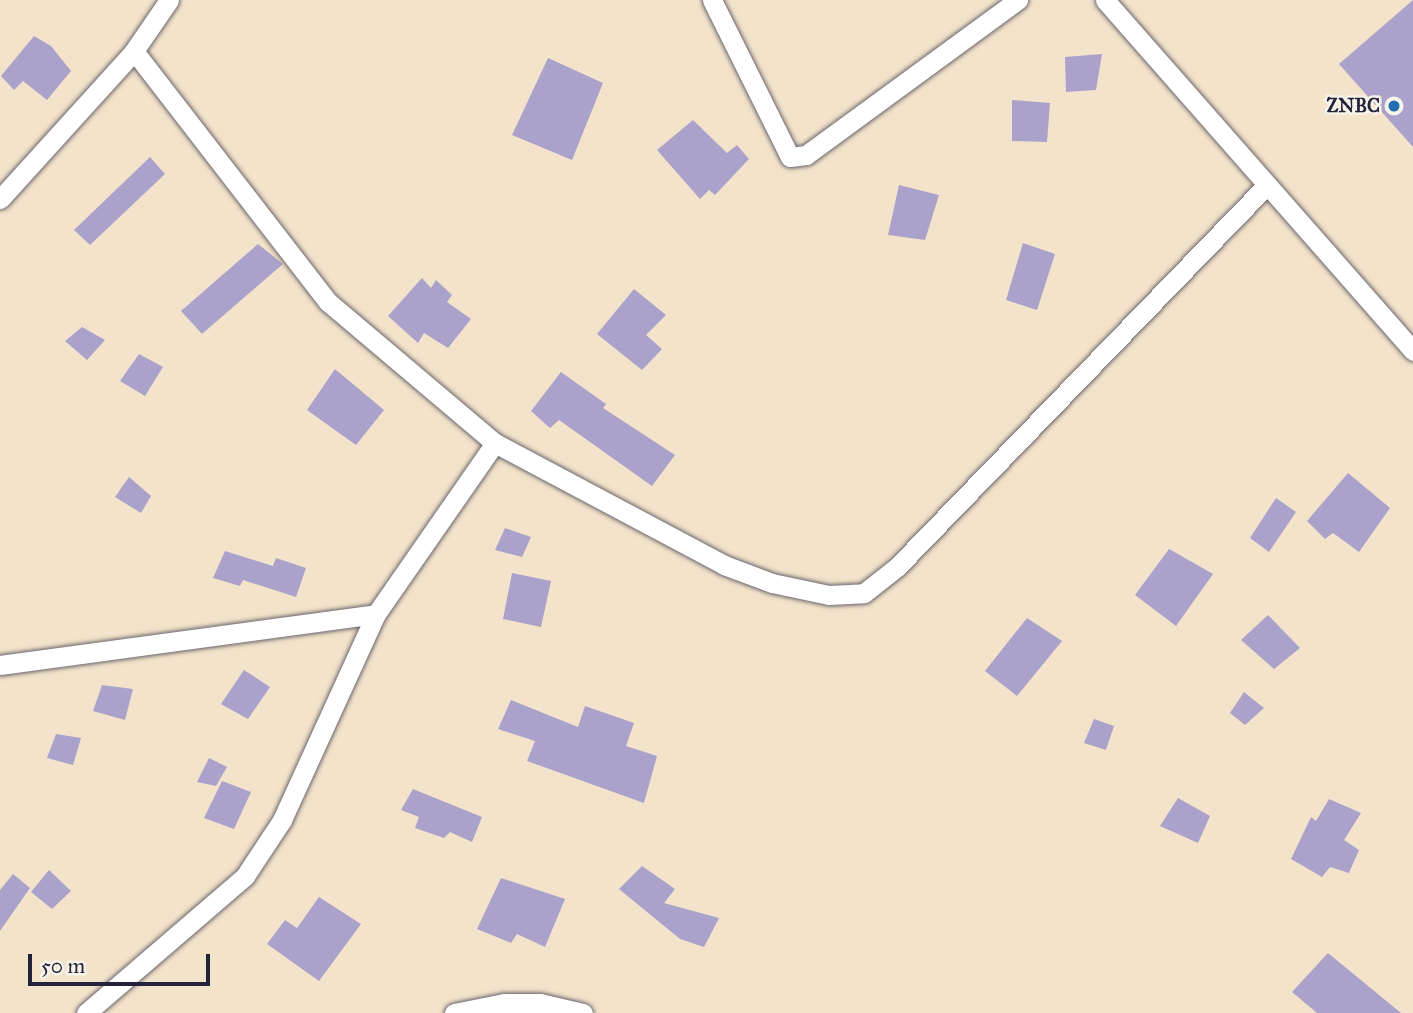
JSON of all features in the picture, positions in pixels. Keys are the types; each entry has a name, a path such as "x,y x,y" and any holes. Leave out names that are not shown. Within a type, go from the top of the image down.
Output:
{"street":[{"path":"0,199 134,51 169,0"},
{"path":"712,0 790,157 806,155 1018,0"},
{"path":"1105,0 1265,187 1413,351"},
{"path":"134,51 328,302 495,443 724,565 807,591 864,593 897,567 1265,187"},
{"path":"86,1013 245,876 282,820 376,614 495,443"},
{"path":"0,665 376,614"},
{"path":"454,1013 504,1003 540,1003 583,1013"}],"building":[{"name":"ZNBC","path":"1413,0 1413,147 1339,64"},
{"path":"34,36 51,46 71,71 47,100 23,81 14,90 1,76"},
{"path":"1102,54 1096,90 1066,92 1065,57"},
{"path":"548,58 603,83 572,160 512,135"},
{"path":"1012,100 1050,103 1047,142 1012,141"},
{"path":"693,120 727,153 737,145 749,159 715,195 709,190 700,199 657,150"},
{"path":"150,157 165,174 90,245 74,230"},
{"path":"899,185 939,195 925,240 888,235"},
{"path":"1023,243 1055,254 1037,310 1006,300"},
{"path":"258,244 283,264 202,334 181,311"},
{"path":"422,278 431,288 436,280 452,295 447,302 471,319 448,348 424,333 418,343 388,316"},
{"path":"634,289 666,315 646,335 662,349 642,370 597,334"},
{"path":"82,327 105,340 87,360 65,341"},
{"path":"139,354 163,367 145,396 120,381"},
{"path":"335,369 384,410 356,445 307,410"},
{"path":"561,372 606,404 603,408 675,455 652,486 559,420 550,428 531,411"},
{"path":"1348,473 1390,508 1359,552 1333,533 1325,539 1307,521"},
{"path":"129,477 151,496 141,513 115,497"},
{"path":"1276,498 1296,512 1269,552 1250,538"},
{"path":"505,528 531,537 522,557 495,550"},
{"path":"1169,549 1213,574 1176,626 1135,595"},
{"path":"225,551 273,566 276,558 306,568 296,597 243,580 240,586 213,578"},
{"path":"512,573 551,581 541,627 503,619"},
{"path":"1268,615 1300,648 1274,669 1241,640"},
{"path":"1027,618 1062,641 1017,696 985,671"},
{"path":"244,670 270,687 248,719 221,704"},
{"path":"102,685 133,689 125,720 93,711"},
{"path":"1244,692 1264,708 1245,725 1230,713"},
{"path":"511,700 578,727 585,706 634,723 626,746 657,756 644,803 527,761 535,741 498,729"},
{"path":"1094,719 1114,726 1106,750 1084,743"},
{"path":"56,734 81,738 73,765 47,758"},
{"path":"209,758 227,767 216,786 197,782"},
{"path":"222,781 251,792 234,829 204,818"},
{"path":"413,789 482,817 472,842 450,832 444,838 415,828 419,817 401,810"},
{"path":"1178,798 1210,816 1198,843 1160,826"},
{"path":"1329,799 1361,813 1344,840 1359,850 1349,873 1330,867 1322,877 1291,859 1311,817 1316,821"},
{"path":"642,866 675,889 664,903 719,918 704,947 680,939 619,889"},
{"path":"49,870 71,891 52,909 31,892"},
{"path":"13,874 30,888 0,931 0,890"},
{"path":"501,878 565,899 545,947 517,934 511,943 477,929"},
{"path":"319,897 361,924 319,981 267,944 285,920 297,928"},
{"path":"1328,953 1401,1013 1317,1013 1292,992"}],"place":[{"name":"ZNBC","path":"1394,106"}]}
